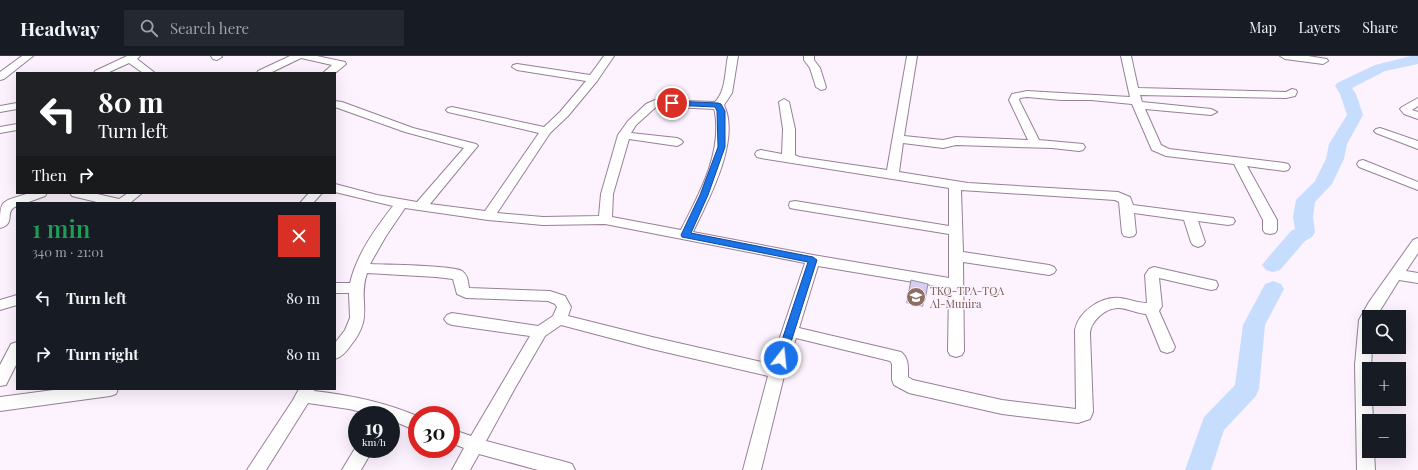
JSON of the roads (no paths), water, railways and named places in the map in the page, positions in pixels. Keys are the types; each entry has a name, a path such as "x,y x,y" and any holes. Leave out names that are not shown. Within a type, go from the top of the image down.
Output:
{"street":[{"path":"0,77 28,56"},
{"path":"264,72 298,56"},
{"path":"303,56 341,64 329,72"},
{"path":"488,216 546,131 564,114 609,56"},
{"path":"605,220 607,194 624,135 632,123 650,106 655,104 718,105 724,99 728,90 733,56"},
{"path":"809,56 809,60 815,68 821,87"},
{"path":"892,175 912,56"},
{"path":"1126,56 1136,99 1158,150 1284,167"},
{"path":"1285,56 1323,61"},
{"path":"101,72 133,57 149,72"},
{"path":"517,67 593,78"},
{"path":"1136,99 1232,93 1286,95 1291,94 1292,92"},
{"path":"1035,144 1014,100 1016,96 1027,94 1061,98 1091,96 1136,99 1211,112"},
{"path":"1418,101 1406,109 1408,112 1418,116"},
{"path":"784,102 789,129 788,153 793,159"},
{"path":"338,104 409,130 472,146 421,206"},
{"path":"685,235 704,195 722,147 721,111 718,105"},
{"path":"0,109 16,106"},
{"path":"452,110 546,131"},
{"path":"0,130 16,127"},
{"path":"1380,131 1418,145"},
{"path":"624,135 677,142"},
{"path":"899,139 943,144 956,141 1079,147"},
{"path":"761,154 954,185 992,189 1113,195 1124,199 1127,208 1129,233"},
{"path":"1238,161 1270,220 1270,230"},
{"path":"1363,164 1418,186"},
{"path":"954,185 956,231 956,351"},
{"path":"336,188 402,204 488,216 543,221 605,220 813,260 956,284"},
{"path":"18,202 38,194"},
{"path":"85,194 114,202"},
{"path":"123,202 135,194"},
{"path":"307,202 315,194"},
{"path":"0,224 3,222 3,213 8,206 16,203"},
{"path":"336,352 356,326 358,312 356,288 362,268 385,226 402,204"},
{"path":"795,205 956,231"},
{"path":"1127,208 1228,221"},
{"path":"1190,217 1198,242"},
{"path":"1366,470 1363,365 1367,320 1374,306 1418,243"},
{"path":"956,256 1049,270"},
{"path":"752,470 777,372 813,260"},
{"path":"362,268 423,271 457,275 461,279 462,290 466,293 521,293 554,296 560,300 564,307 559,319 540,332 512,377 461,470"},
{"path":"1151,309 1155,306 1153,273 1211,285"},
{"path":"1396,275 1418,278"},
{"path":"336,288 356,288"},
{"path":"0,304 16,300"},
{"path":"789,331 869,348 895,356 898,358 900,363 900,380 909,386 1002,407 1078,416 1084,414 1085,412 1082,334 1083,324 1095,312 1109,303 1114,302 1151,309"},
{"path":"1151,309 1167,347"},
{"path":"452,319 540,332"},
{"path":"559,319 652,343 777,372"},
{"path":"0,380 16,350"},
{"path":"0,404 103,390"},
{"path":"256,470 306,392 363,406"},
{"path":"460,439 475,445 566,470"},
{"path":"351,470 358,458"}],"waterway":[{"path":"1273,265 1298,236 1305,232 1303,217 1306,200 1323,184 1335,159 1338,144 1355,115 1348,94 1343,86 1380,68 1418,59"},
{"path":"1198,470 1213,425 1247,389 1254,325 1273,289"}],"place":[{"name":"TKQ-TPA-TQA Al-Munira","path":"916,297"}]}
